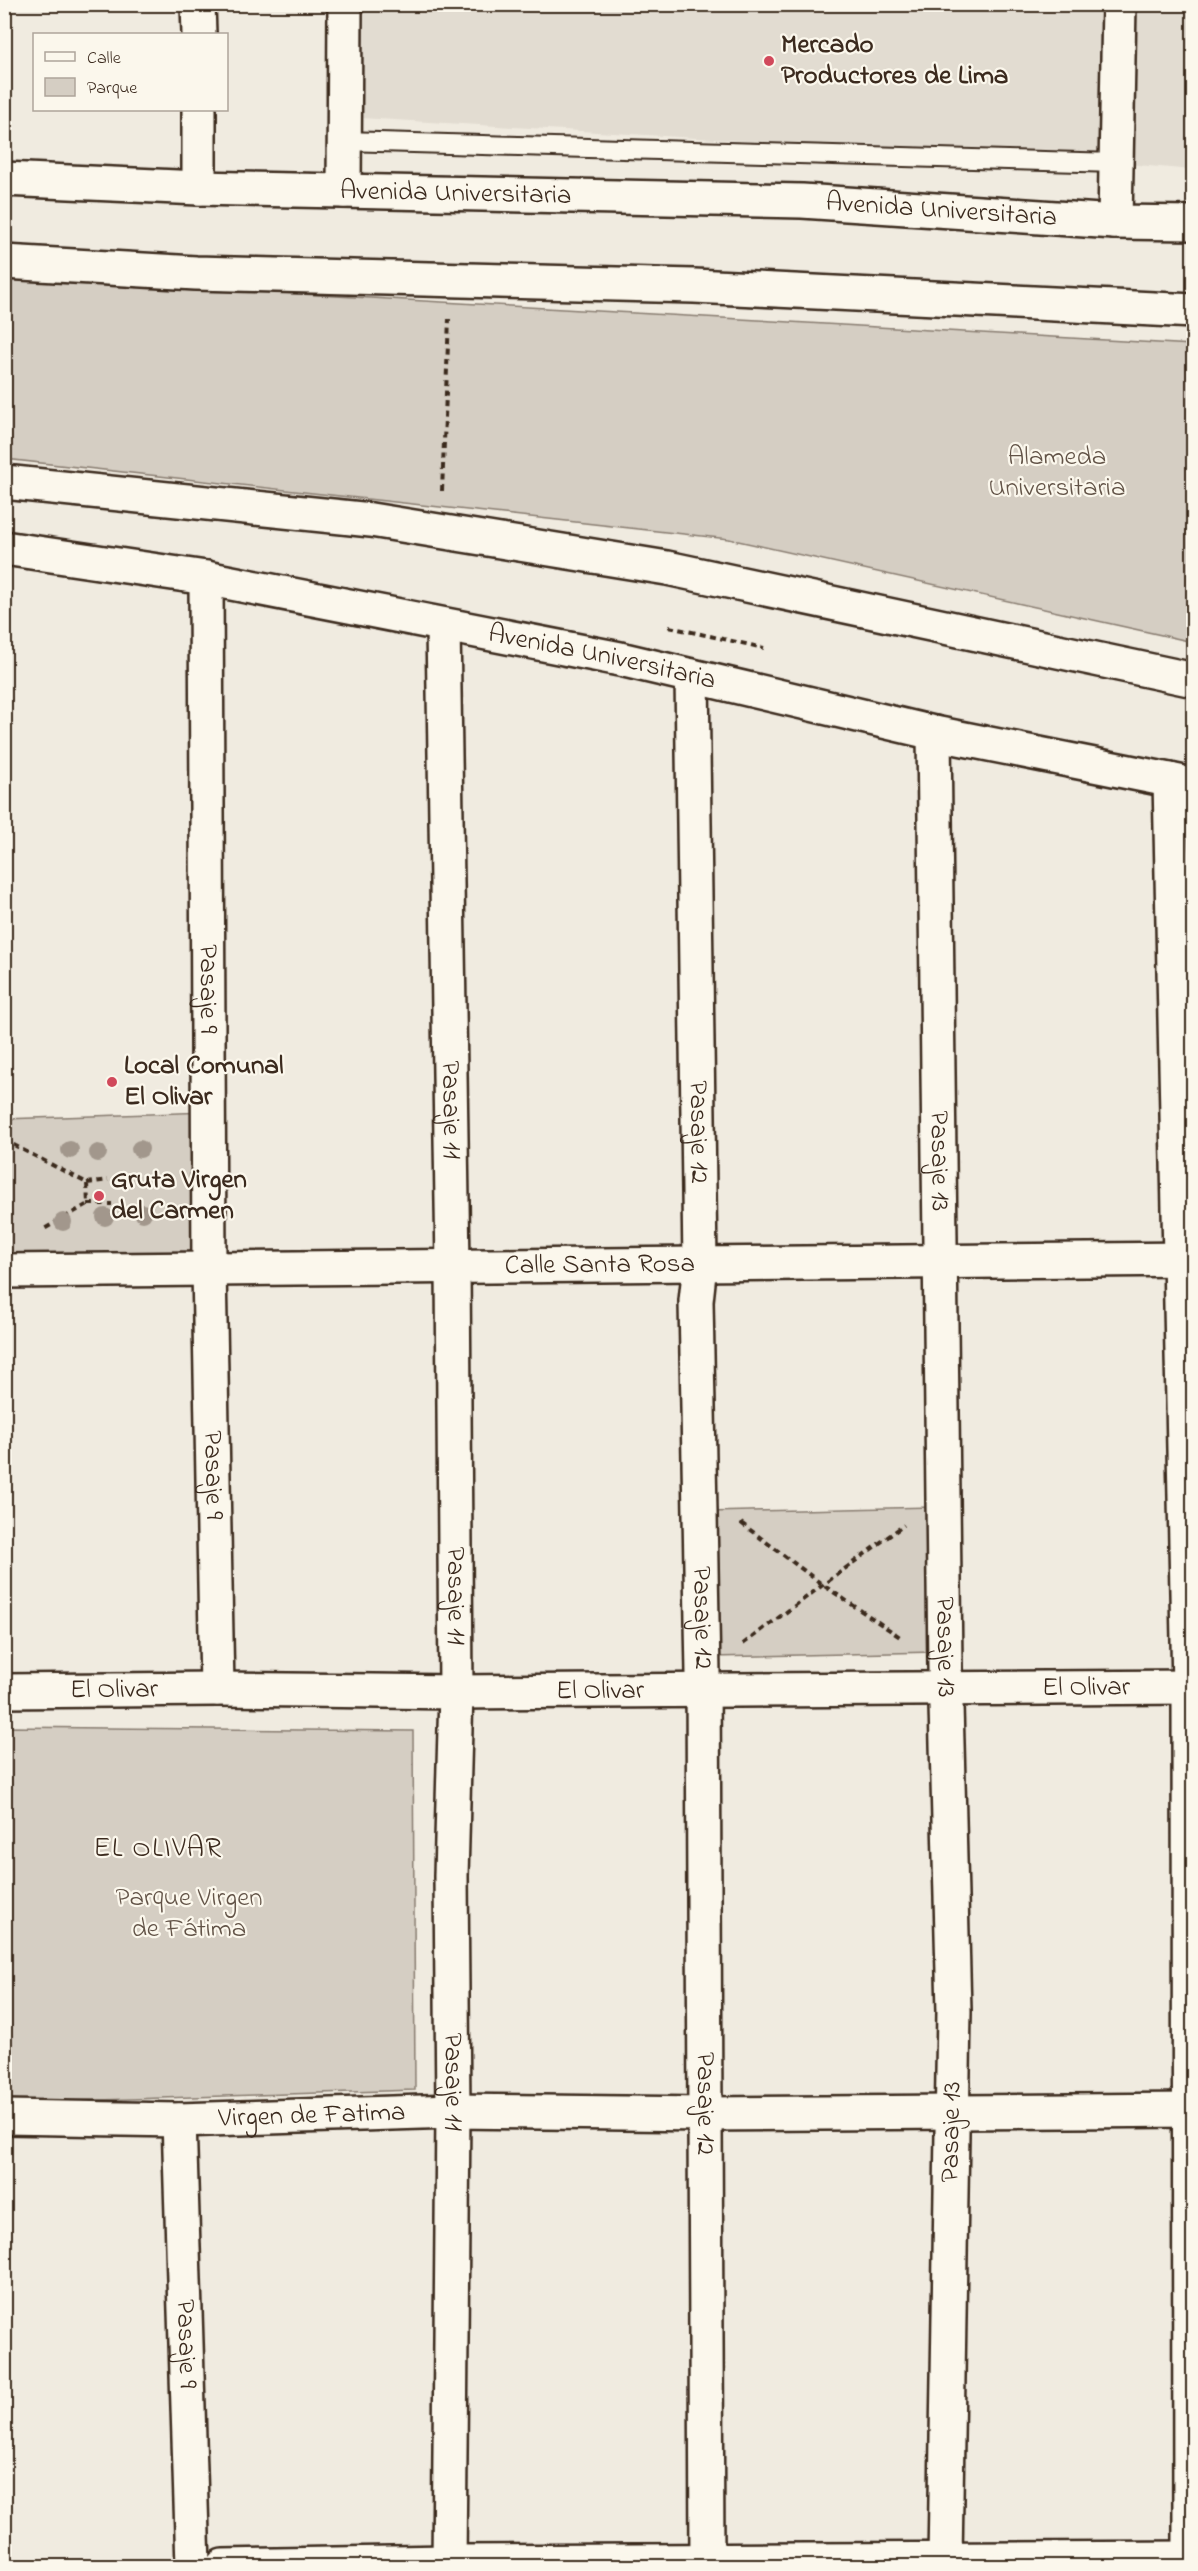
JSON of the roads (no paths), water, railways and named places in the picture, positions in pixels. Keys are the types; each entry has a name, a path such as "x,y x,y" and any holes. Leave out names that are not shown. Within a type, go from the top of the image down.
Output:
{"street":[{"path":"198,4 199,33"},
{"path":"344,191 345,4"},
{"path":"1115,222 1119,4"},
{"path":"199,111 199,188"},
{"name":"Avenida Universitaria","path":"4,178 199,188 802,201 1115,222 1194,223"},
{"path":"4,262 196,273 694,286 1194,311"},
{"path":"4,482 371,520 667,568 1194,680"},
{"name":"Avenida Universitaria","path":"4,548 206,579 443,627 620,659 934,733 1182,783"},
{"name":"Pasaje 9","path":"206,579 209,1269 217,1689"},
{"name":"Pasaje 11","path":"443,627 453,1266 456,1692 451,1876 453,2111 449,2564"},
{"name":"Pasaje 12","path":"692,676 700,1264 696,1300 700,1492 705,2114 728,2563"},
{"name":"Pasaje 13","path":"934,733 943,1497 954,2011 945,2560"},
{"path":"223,2566 945,2560 990,2563 1192,2558 1191,1687 1182,783"},
{"name":"Calle Santa Rosa","path":"4,1271 1186,1259"},
{"name":"El Olivar","path":"4,1691 217,1689 456,1692 702,1682 946,1677 1191,1687"},
{"name":"Virgen de Fatima","path":"4,2117 179,2120 453,2111 705,2114 1191,2110"},
{"name":"Pasaje 9","path":"179,2120 193,2566"}],"lane":[{"path":"344,141 1116,163"}],"place":[{"name":"Mercado Productores de Lima","path":"769,61"},
{"name":"Local Comunal El Olivar","path":"112,1082"},
{"name":"Gruta Virgen del Carmen","path":"99,1196"}],"district":[{"name":"EL OLIVAR","path":"158,1849"}],"park label":[{"name":"Alameda Universitaria","path":"1057,472"},
{"name":"Parque Virgen de Fátima","path":"189,1914"}]}
